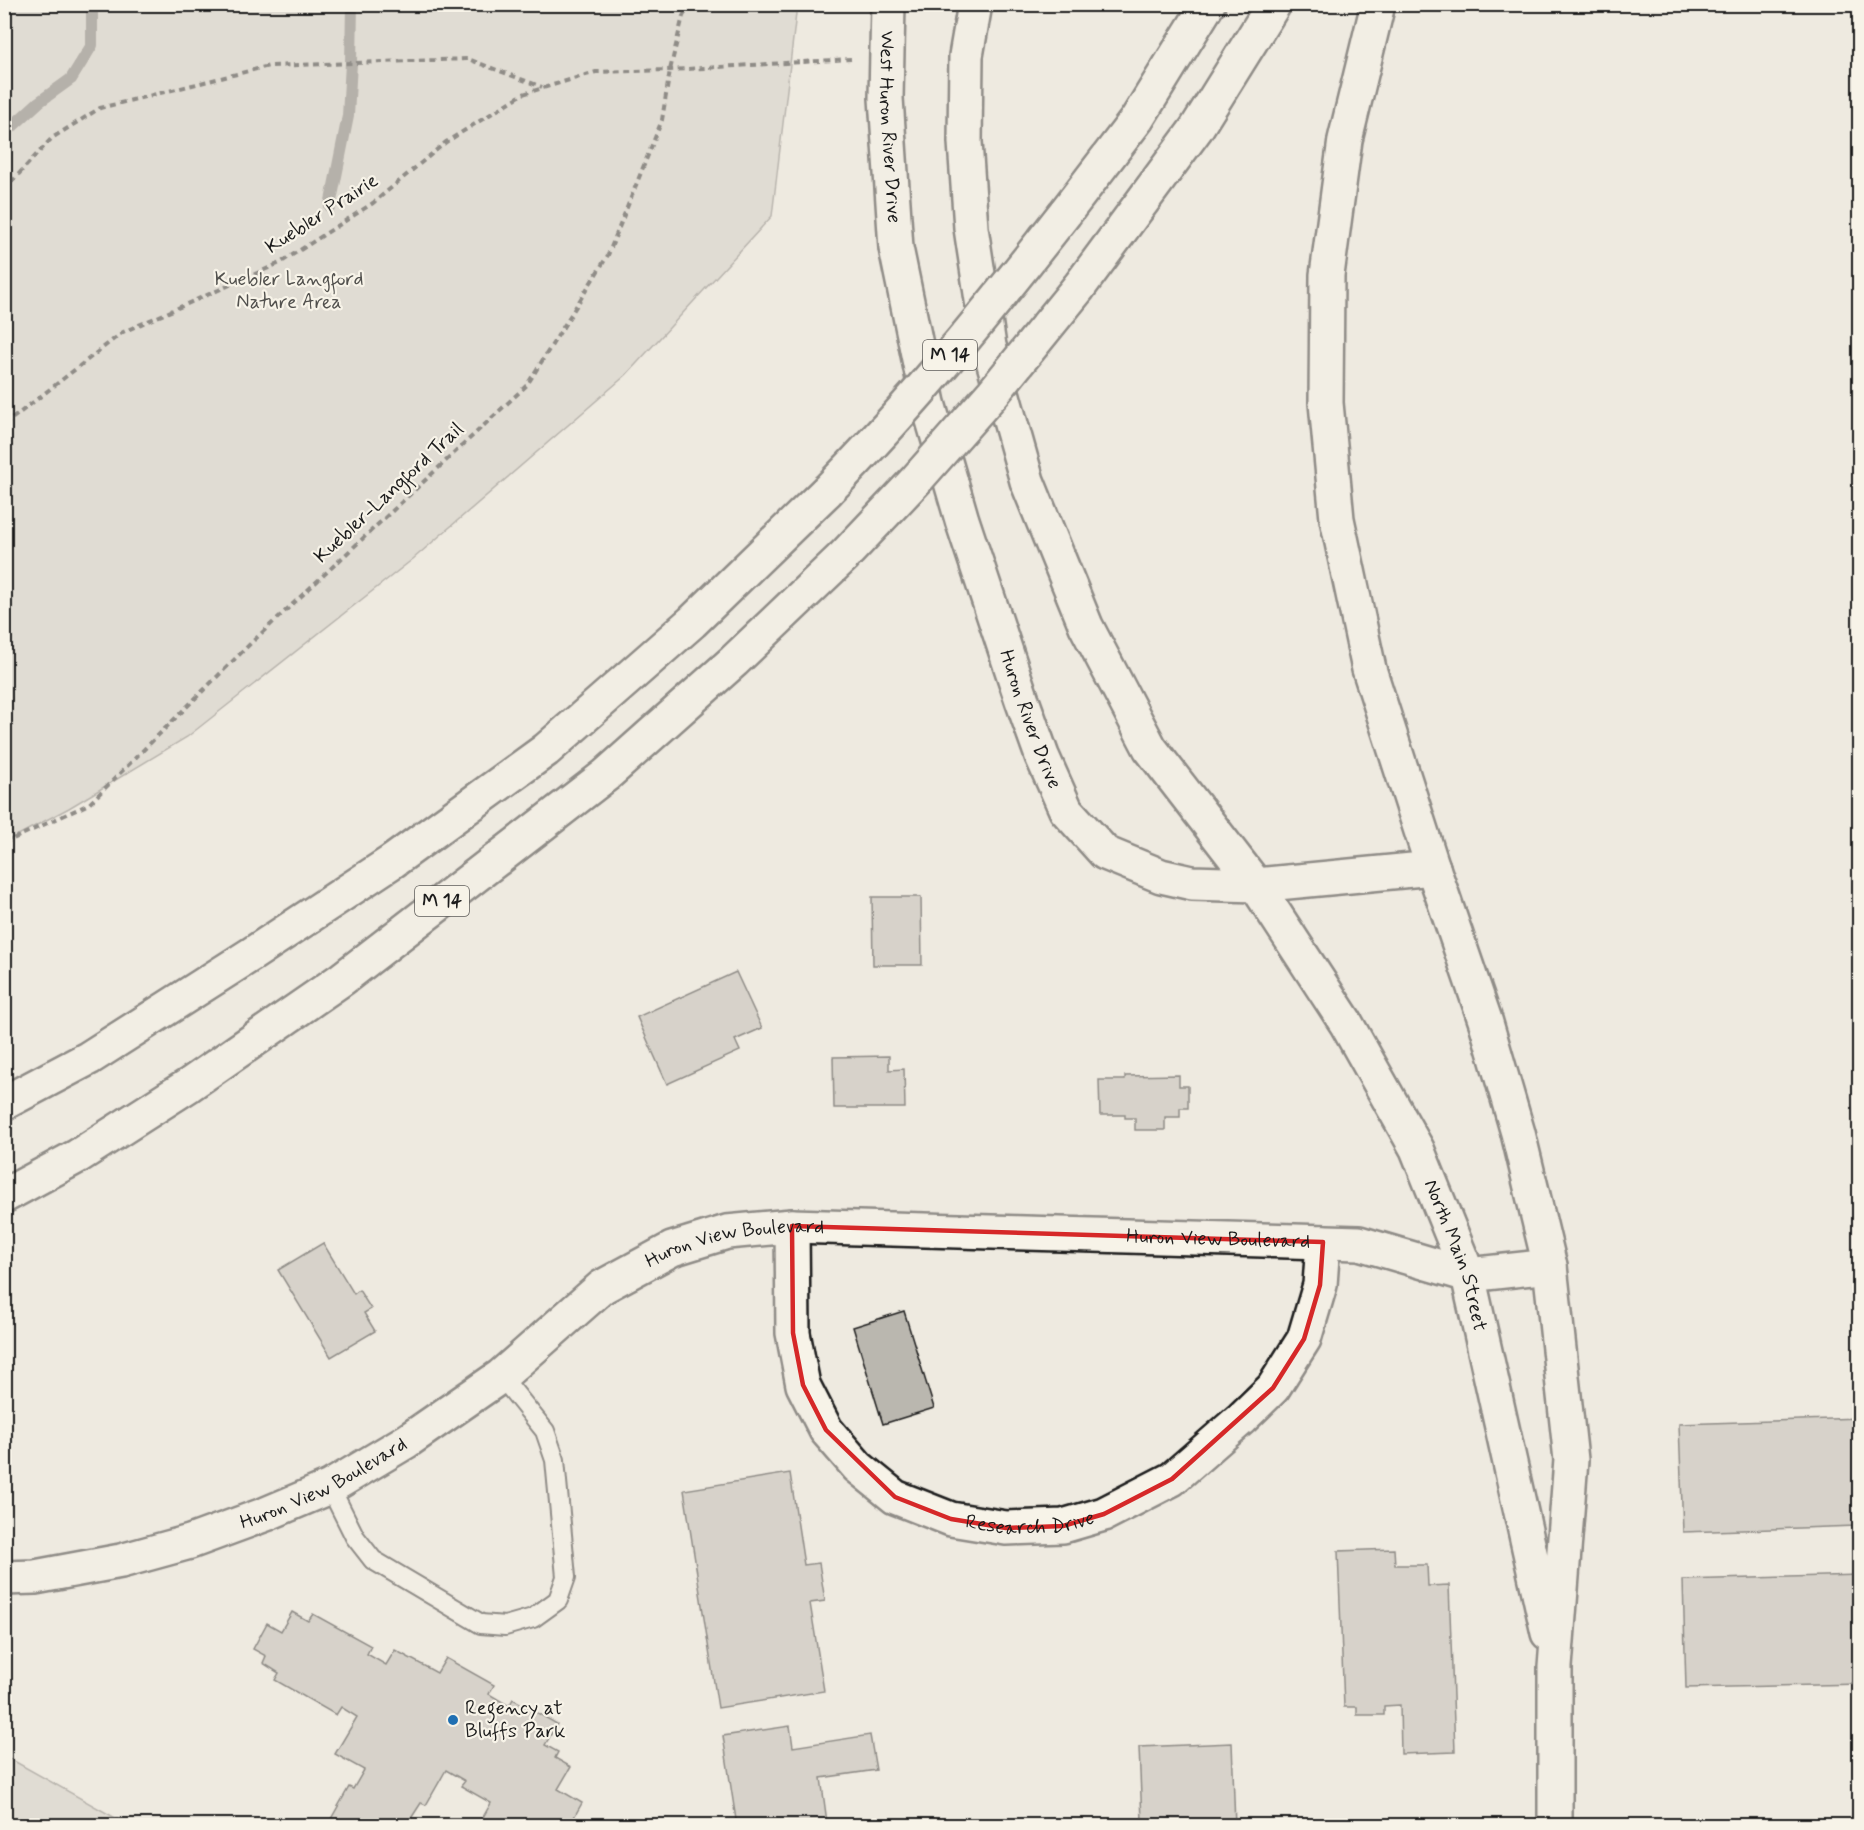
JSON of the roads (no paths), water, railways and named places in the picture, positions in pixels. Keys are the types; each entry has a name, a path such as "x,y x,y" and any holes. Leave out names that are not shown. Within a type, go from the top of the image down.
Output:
{"main road":[{"name":"West Huron River Drive","path":"888,4 886,98 896,248"},
{"name":"North Main Street","path":"975,4 966,56 965,142 970,228 989,346 1027,481 1086,626 1150,748 1256,885 1347,1023 1417,1149 1468,1275 1555,1667"},
{"name":"M 14","path":"4,1103 89,1058 393,861 546,750 692,622 827,491 889,426 1005,290 1137,119 1208,4"},
{"name":"M 14","path":"4,1196 78,1156 189,1085 342,979 606,775 734,661 843,557 917,479 993,393 1079,287 1196,129 1274,4"},
{"name":"North Main Street","path":"1378,4 1345,140 1327,275 1326,403 1337,519 1369,669 1489,1034 1518,1133 1550,1266 1571,1460 1555,1667 1555,1826"},
{"name":"Huron River Drive","path":"896,248 928,403 962,520 1042,756 1066,810 1105,853 1161,876 1192,883 1256,885 1433,868"},
{"name":"Huron View Boulevard","path":"4,1578 36,1577 110,1563 190,1542 330,1487 407,1441 501,1376 602,1287 672,1249 727,1232 792,1226 1359,1243 1468,1275 1550,1266"},
{"name":"Research Drive","path":"792,1226 794,1333 803,1385 826,1430 858,1467 895,1497 951,1520 1006,1528 1063,1526 1104,1514 1172,1479 1242,1418 1273,1388 1304,1339 1320,1285 1323,1242"}],"lane":[{"path":"330,1487 355,1537 373,1560 481,1624 505,1626 533,1618 558,1600 566,1577 555,1460 545,1431 501,1376"}],"waterway":[{"path":"4,134 39,102 71,79 92,45 92,4"},
{"path":"330,206 348,116 352,4"}],"place":[{"name":"Regency at Bluffs Park","path":"453,1720"}],"park label":[{"name":"Kuebler Langford Nature Area","path":"289,290"}]}
